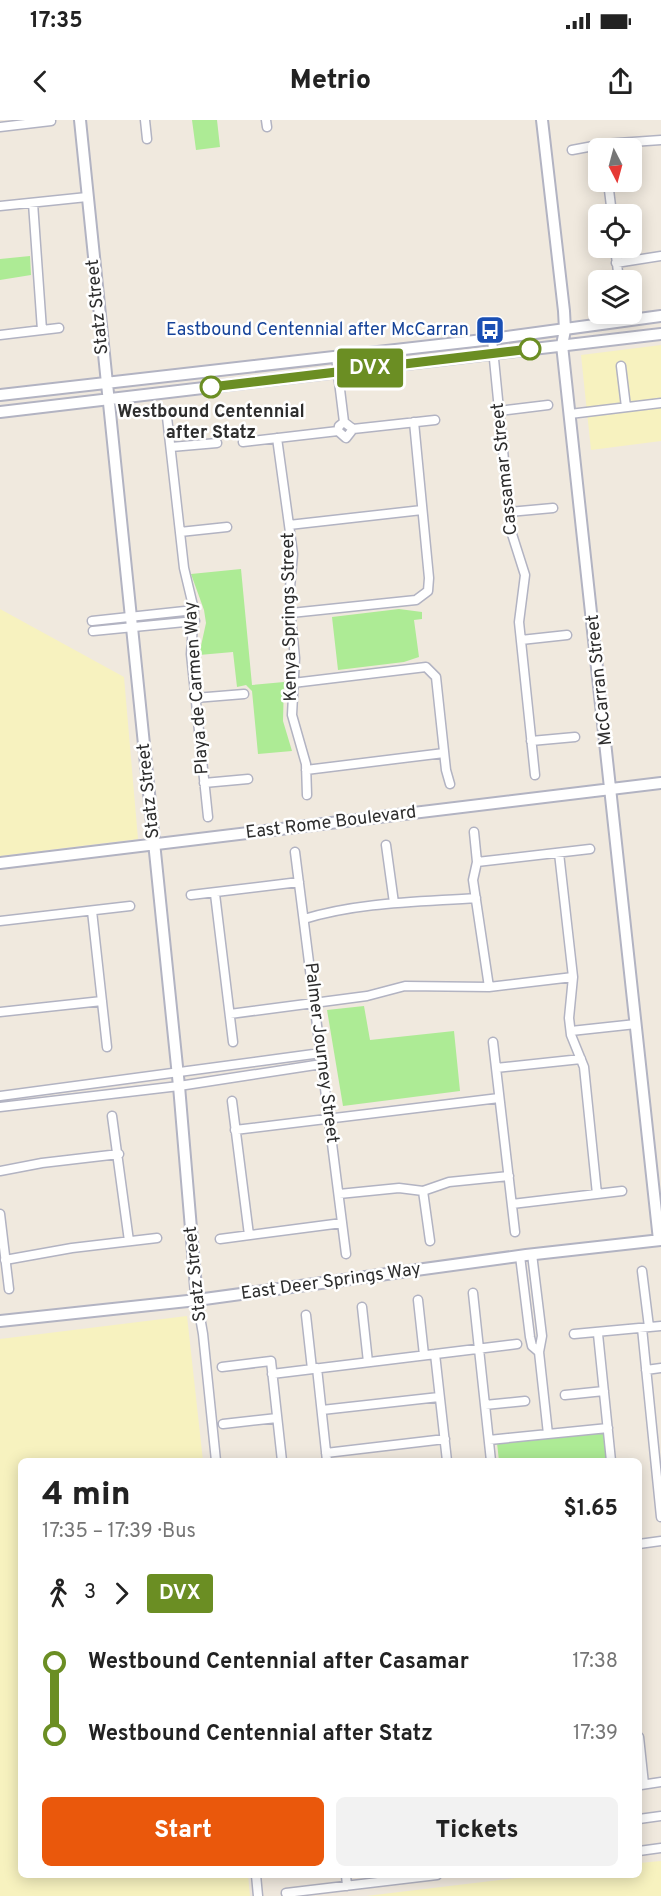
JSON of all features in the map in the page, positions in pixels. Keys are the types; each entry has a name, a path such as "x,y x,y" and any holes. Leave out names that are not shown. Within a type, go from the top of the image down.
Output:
{"street":[{"name":"Statz Street","path":"80,120 178,1073 197,1300 203,1334 216,1458"},
{"path":"145,120 147,139"},
{"name":"McCarran Street","path":"542,120 565,330 562,345 660,1240"},
{"path":"0,127 18,122 51,121"},
{"path":"642,142 661,140"},
{"path":"572,150 588,148"},
{"path":"0,206 87,197"},
{"path":"33,203 42,330"},
{"path":"616,263 661,256"},
{"path":"616,258 617,270"},
{"path":"0,395 492,339 661,316"},
{"path":"0,335 59,328"},
{"path":"0,412 661,333"},
{"name":"Cassamar Street","path":"492,339 509,512 513,540 525,575 519,622 535,775"},
{"path":"336,357 344,422 353,429 435,420"},
{"path":"621,366 626,407"},
{"path":"570,414 661,403"},
{"path":"499,411 548,405"},
{"name":"Playa de Carmen Way","path":"167,417 185,577 194,610 191,654 208,817"},
{"path":"338,431 339,426 344,422"},
{"path":"291,613 416,600 428,591 429,578 414,422"},
{"path":"243,442 338,431 346,438 353,429"},
{"name":"Kenya Springs Street","path":"277,438 292,554 291,613 295,658 292,715 306,770 307,795"},
{"path":"171,447 217,443"},
{"path":"509,512 553,508"},
{"path":"289,525 422,510"},
{"path":"180,532 227,527"},
{"path":"93,631 194,610"},
{"path":"92,621 195,621"},
{"path":"521,640 567,635"},
{"path":"293,683 402,671 420,666 431,670 436,677 444,753 450,784"},
{"path":"195,698 244,694"},
{"path":"531,741 576,737"},
{"path":"306,770 444,753"},
{"path":"204,783 248,779"},
{"name":"East Rome Boulevard","path":"0,863 661,783"},
{"path":"474,832 477,862 473,873 489,987"},
{"path":"386,845 394,903"},
{"path":"477,862 590,849"},
{"name":"Palmer Journey Street","path":"295,852 346,1254"},
{"path":"559,853 573,977 571,1031 584,1067 597,1194"},
{"path":"191,896 299,882"},
{"path":"215,894 233,1042"},
{"path":"304,919 328,912 394,903 476,898"},
{"path":"0,921 130,906"},
{"path":"92,911 107,1047"},
{"path":"230,1014 367,996 405,986 489,987 573,977"},
{"path":"0,1012 102,1001"},
{"path":"571,1031 636,1024"},
{"path":"493,1042 515,1232"},
{"path":"0,1095 321,1053"},
{"path":"496,1068 581,1059"},
{"path":"0,1107 179,1086 322,1064"},
{"path":"235,1130 499,1098"},
{"path":"232,1101 249,1235"},
{"path":"112,1116 119,1154 129,1241"},
{"path":"0,1171 42,1162 119,1154"},
{"path":"339,1194 399,1188 423,1191 449,1182 508,1176"},
{"path":"423,1191 430,1241"},
{"path":"512,1204 622,1191"},
{"path":"0,1214 9,1289"},
{"path":"220,1239 342,1223"},
{"path":"5,1260 157,1238"},
{"name":"East Deer Springs Way","path":"0,1321 197,1300 532,1254 660,1240"},
{"path":"532,1254 542,1336 539,1352 548,1434"},
{"path":"520,1256 530,1337 532,1346 539,1352"},
{"path":"642,1271 646,1370 650,1412 658,1454 661,1516"},
{"path":"473,1293 491,1458"},
{"path":"418,1300 424,1355"},
{"path":"362,1308 368,1362"},
{"path":"306,1315 322,1410 327,1457 445,1439"},
{"path":"574,1334 598,1334 661,1326"},
{"path":"598,1334 611,1458"},
{"path":"272,1374 517,1344"},
{"path":"435,1354 447,1458"},
{"path":"222,1367 271,1361 282,1458"},
{"path":"646,1370 661,1368"},
{"path":"565,1395 604,1391"},
{"path":"322,1410 439,1397"},
{"path":"485,1405 525,1401"},
{"path":"650,1412 661,1411"},
{"path":"223,1424 277,1418"},
{"path":"489,1440 608,1428"},
{"path":"642,1543 661,1540"},
{"path":"642,1785 661,1782"},
{"path":"642,1819 661,1816"},
{"path":"642,1851 661,1848"},
{"path":"256,1878 258,1896"},
{"path":"346,1878 347,1886"},
{"path":"286,1893 412,1878"}],"green space":[{"path":"192,120 217,120 220,147 196,150"},
{"path":"30,256 31,275 0,280 0,259"},
{"path":"241,569 252,685 284,682 283,721 292,751 258,754 252,691 246,685 237,687 233,652 199,655 206,623 204,610 191,574"},
{"path":"399,609 422,612 422,619 414,620 419,657 404,662 338,670 332,617"},
{"path":"364,1006 370,1040 454,1031 460,1091 343,1106 327,1010"},
{"path":"605,1431 608,1458 499,1458 497,1443"}],"sand":[{"path":"661,345 661,441 591,450 581,355"},
{"path":"0,609 124,677 138,839 0,856"},
{"path":"187,1316 203,1458 18,1458 18,1878 248,1878 250,1896 0,1896 0,1339"},
{"path":"661,1861 661,1896 366,1896 517,1878 642,1878 642,1863"}],"bus line":[{"name":"DVX","path":"211,387 530,349"}],"place":[{"name":"Eastbound Centennial after McCarran","path":"490,330"},
{"name":"Westbound Centennial after Statz","path":"211,387"}]}
